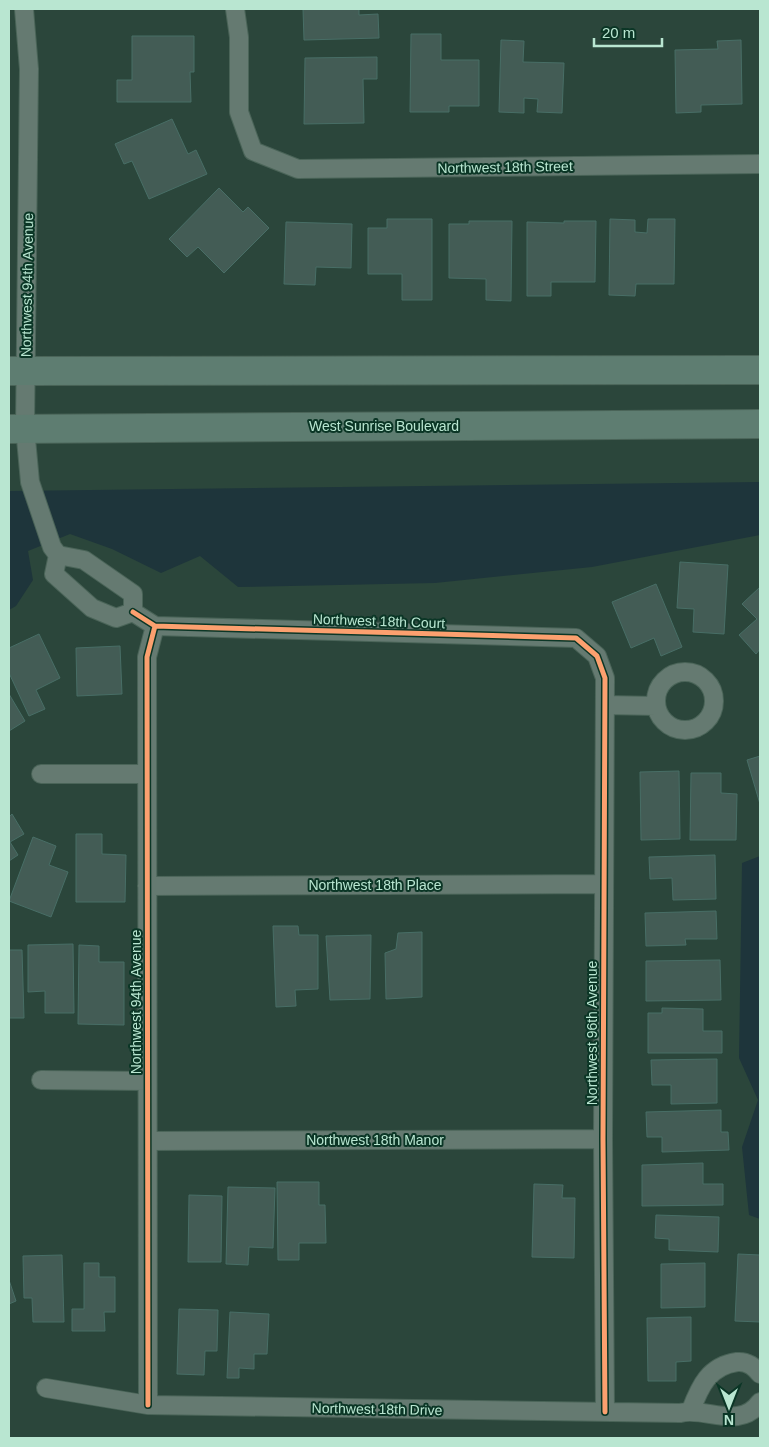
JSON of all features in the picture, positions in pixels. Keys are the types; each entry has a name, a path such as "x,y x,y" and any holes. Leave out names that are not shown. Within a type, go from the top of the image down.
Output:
{"highway":[{"path":"17,371 760,370"},
{"name":"West Sunrise Boulevard","path":"17,428 760,424"}],"street":[{"name":"Northwest 94th Avenue","path":"24,9 29,69 17,371 17,428 30,482 55,551 54,574 92,608 116,618 134,612"},
{"name":"Northwest 18th Street","path":"235,9 239,37 239,112 253,151 298,169 760,164"},
{"path":"55,551 84,560 134,594 134,612 155,626"},
{"name":"Northwest 94th Avenue","path":"148,1405 147,657 155,626"},
{"name":"Northwest 18th Court","path":"155,626 576,638 597,656"},
{"name":"Northwest 96th Avenue","path":"597,656 605,678 603,1139 605,1412"},
{"path":"605,705 656,706"},
{"path":"41,774 146,774"},
{"name":"Northwest 18th Place","path":"147,886 604,884"},
{"name":"Northwest 94th Avenue","path":"40,1080 147,1081"},
{"name":"Northwest 18th Manor","path":"148,1141 603,1139"},
{"path":"691,1410 699,1389 712,1371 724,1364 741,1362 755,1367 760,1374"},
{"path":"46,1388 148,1405"},
{"path":"605,1412 680,1413 691,1410 707,1415 728,1417 747,1413 760,1402"},
{"name":"Northwest 18th Drive","path":"148,1405 605,1412"}],"water":[{"path":"760,482 760,535 592,567 435,583 238,587 200,556 161,573 112,549 70,534 28,551 33,580 16,606 9,610 9,491"},
{"path":"760,856 760,1219 749,1215 742,1147 758,1100 739,1058 742,863"}],"building":[{"path":"303,9 359,9 359,15 378,14 379,38 304,40"},
{"path":"411,34 441,34 441,60 479,60 479,106 449,106 449,112 410,112"},
{"path":"132,36 194,36 194,72 190,72 191,102 117,102 117,80 132,80"},
{"path":"501,40 524,41 523,62 564,63 562,113 537,112 538,99 524,98 524,113 499,112"},
{"path":"741,40 742,104 701,105 701,112 676,113 675,50 718,49 717,41"},
{"path":"377,57 377,79 363,79 364,123 304,124 305,58"},
{"path":"172,119 188,154 196,150 207,174 149,199 132,161 124,164 115,144"},
{"path":"219,188 243,212 248,207 269,228 224,273 198,247 187,257 169,239"},
{"path":"387,219 432,219 432,300 402,300 402,274 368,274 368,228 387,228"},
{"path":"610,219 635,220 635,232 647,233 648,219 675,219 674,284 636,284 635,296 609,295"},
{"path":"469,221 512,221 511,301 486,300 486,279 449,278 449,224 469,224"},
{"path":"564,221 596,221 595,282 551,282 551,296 527,296 527,222 564,223"},
{"path":"286,222 352,224 351,268 316,267 315,285 284,284"},
{"path":"680,562 728,565 724,634 693,632 694,609 677,608"},
{"path":"656,584 682,647 661,656 654,638 631,648 612,602"},
{"path":"760,587 760,649 756,654 739,635 757,619 742,604"},
{"path":"39,634 60,678 36,690 45,709 29,716 9,673 9,648"},
{"path":"120,646 122,694 77,696 76,648"},
{"path":"9,694 25,721 9,731"},
{"path":"760,756 760,804 747,760"},
{"path":"679,771 680,839 641,840 640,772"},
{"path":"691,773 721,773 721,793 737,794 736,840 690,840"},
{"path":"12,814 24,834 10,842 18,855 9,861 9,817"},
{"path":"76,834 102,834 102,854 126,855 125,902 76,902"},
{"path":"33,837 56,846 49,865 68,872 51,917 9,901"},
{"path":"715,855 716,899 673,900 672,878 650,879 649,857"},
{"path":"716,911 717,939 685,939 686,945 646,946 645,913"},
{"path":"273,926 298,926 299,935 318,935 318,989 295,990 296,1006 276,1007"},
{"path":"422,932 422,997 386,999 385,953 396,949 398,933"},
{"path":"371,935 370,999 330,1000 326,936"},
{"path":"73,944 74,1013 45,1013 45,991 28,992 28,945"},
{"path":"79,945 99,946 99,962 124,962 124,1025 78,1024"},
{"path":"9,950 22,950 24,1018 9,1018"},
{"path":"720,960 721,1000 646,1001 646,961"},
{"path":"662,1008 703,1009 703,1031 722,1031 722,1053 648,1053 648,1013 662,1013"},
{"path":"717,1059 717,1103 671,1104 671,1085 652,1085 651,1060"},
{"path":"721,1110 721,1132 728,1132 729,1150 662,1152 662,1137 647,1137 646,1112"},
{"path":"703,1163 703,1184 723,1184 723,1205 642,1206 642,1165"},
{"path":"277,1182 319,1182 319,1205 325,1205 326,1243 299,1243 299,1260 278,1260"},
{"path":"534,1184 563,1185 562,1198 575,1198 574,1258 532,1257"},
{"path":"228,1187 275,1188 273,1248 249,1247 248,1265 226,1264"},
{"path":"189,1195 222,1196 221,1262 188,1262"},
{"path":"656,1215 719,1217 718,1252 669,1250 669,1239 655,1238"},
{"path":"738,1254 760,1255 760,1322 735,1321"},
{"path":"62,1255 64,1322 33,1322 32,1298 24,1298 23,1256"},
{"path":"84,1263 99,1263 99,1277 115,1277 115,1312 104,1312 105,1331 72,1331 72,1309 84,1309"},
{"path":"705,1263 705,1307 661,1308 661,1264"},
{"path":"9,1280 16,1301 9,1304"},
{"path":"179,1309 218,1310 217,1351 205,1351 204,1375 177,1374"},
{"path":"230,1312 269,1314 267,1354 254,1354 254,1369 239,1368 239,1378 227,1378"},
{"path":"691,1317 691,1361 676,1362 676,1381 648,1381 647,1318"}],"cycle path":[{"path":"133,612 155,626 147,657 148,1405"},
{"path":"155,626 576,638 597,656 605,678 603,1139 605,1412"}]}
